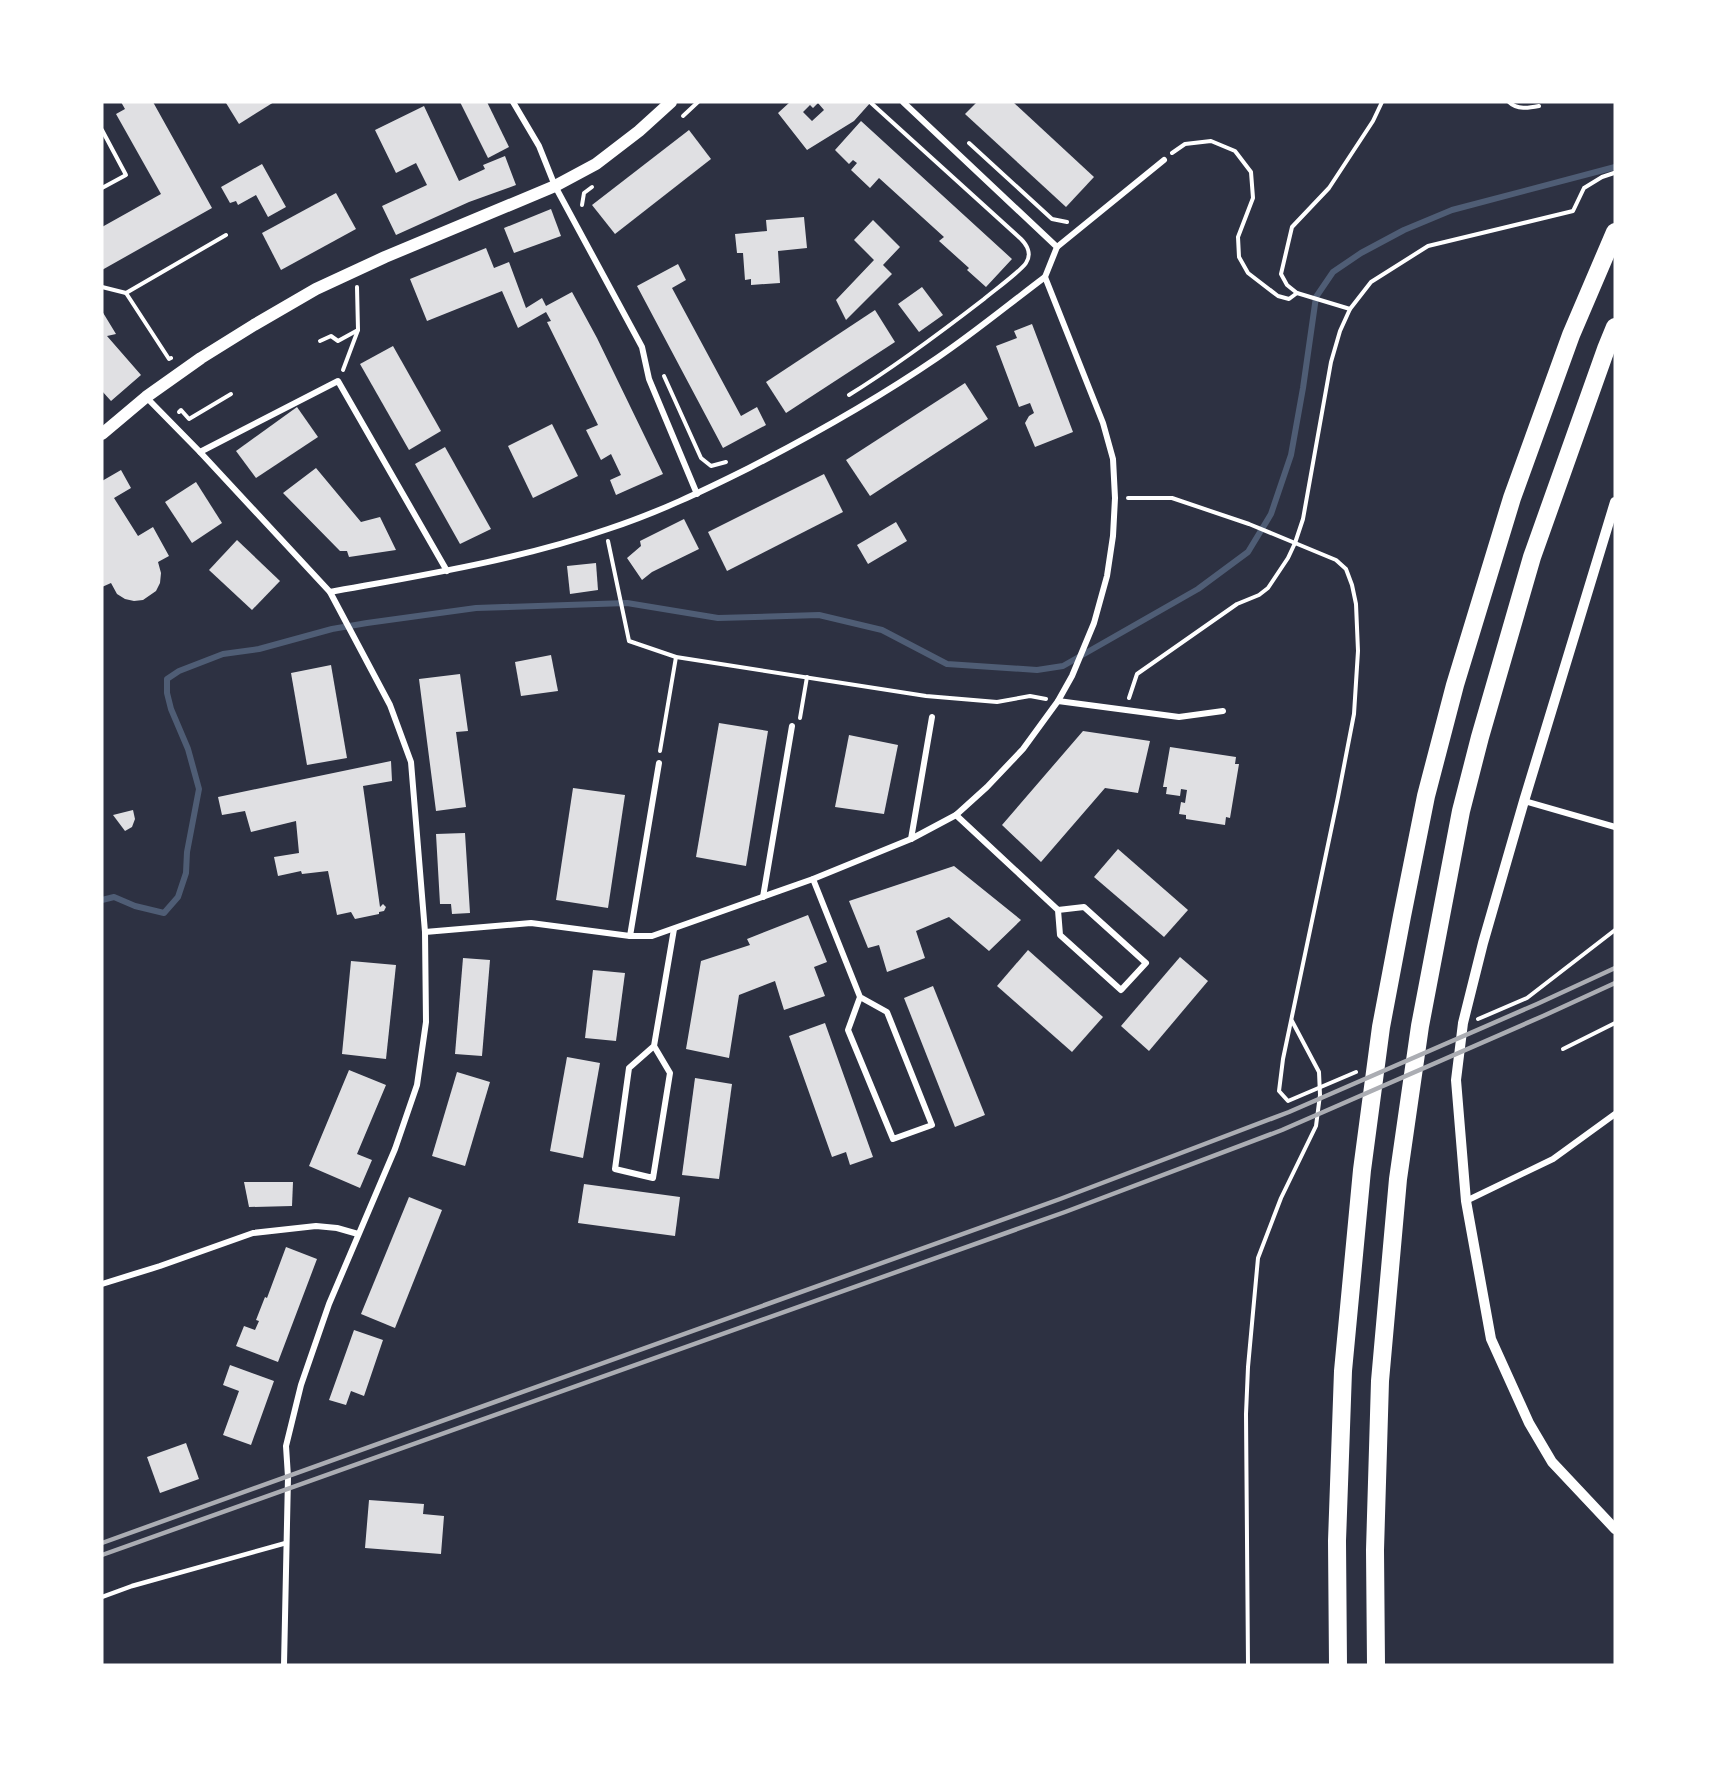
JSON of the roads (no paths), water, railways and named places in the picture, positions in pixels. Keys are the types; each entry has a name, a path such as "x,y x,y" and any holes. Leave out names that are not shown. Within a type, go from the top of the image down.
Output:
{"highway":[{"path":"1338,1665 1337,1541 1343,1371 1363,1158 1381,1027 1402,916 1426,796 1455,685 1508,509 1571,335 1615,232"},
{"path":"1376,1665 1375,1550 1380,1381 1398,1179 1420,1026 1461,811 1499,667 1548,511 1615,327"}],"main road":[{"path":"102,434 146,397 191,365 264,319 316,289 351,273 440,233 555,186 596,164 639,131 671,102"}],"street":[{"path":"513,102 539,146 555,186 642,347 649,379 697,494"},
{"path":"903,102 1057,247"},
{"path":"330,592 475,566 606,530 654,513 697,494 799,442 937,358 1045,277 1057,247 1164,160"},
{"path":"425,932 531,923 630,936 652,936 813,879 911,839 956,815 987,787 1023,749 1058,701 1072,676 1094,623 1107,576 1113,536 1115,498 1113,459 1103,423 1045,277"},
{"path":"200,452 338,381 447,571"},
{"path":"146,397 330,592 390,705 411,762 425,932 426,1022 417,1085 395,1149 329,1304 301,1385 286,1446 288,1477 284,1665"},
{"path":"1615,502 1483,943 1463,1023 1456,1080 1466,1201 1491,1339 1529,1423 1552,1462 1615,1529"},
{"path":"1058,701 1179,717 1223,711"},
{"path":"911,839 932,717"},
{"path":"763,897 792,726"},
{"path":"630,936 658,763"},
{"path":"1524,801 1615,827"},
{"path":"956,815 1058,910 1059,935 1121,990 1146,963 1084,907 1058,910"},
{"path":"813,879 860,997 887,1012 932,1125 893,1139 848,1030 860,997"},
{"path":"654,1047 670,1072 653,1178 615,1169 629,1068 654,1047 674,929"},
{"path":"1466,1201 1553,1159 1615,1114"},
{"path":"102,1284 253,1233 316,1226 337,1228 358,1234"}],"lane":[{"path":"102,1597 132,1586 286,1543"}],"waterway":[{"path":"102,900 114,897 135,906 164,913 178,897 186,873 187,852 199,789 188,749 171,709 167,693 167,679 179,671 223,654 259,649 332,629 476,608 627,603 718,618 819,615 882,630 947,664 1037,670 1063,666 1198,589 1248,552 1271,514 1291,455 1316,297 1333,272 1361,253 1404,230 1452,210 1615,167"}],"railway":[{"path":"102,1543 1060,1199 1289,1112 1615,968"},
{"path":"102,1555 1065,1212 1282,1130 1615,983"}]}
